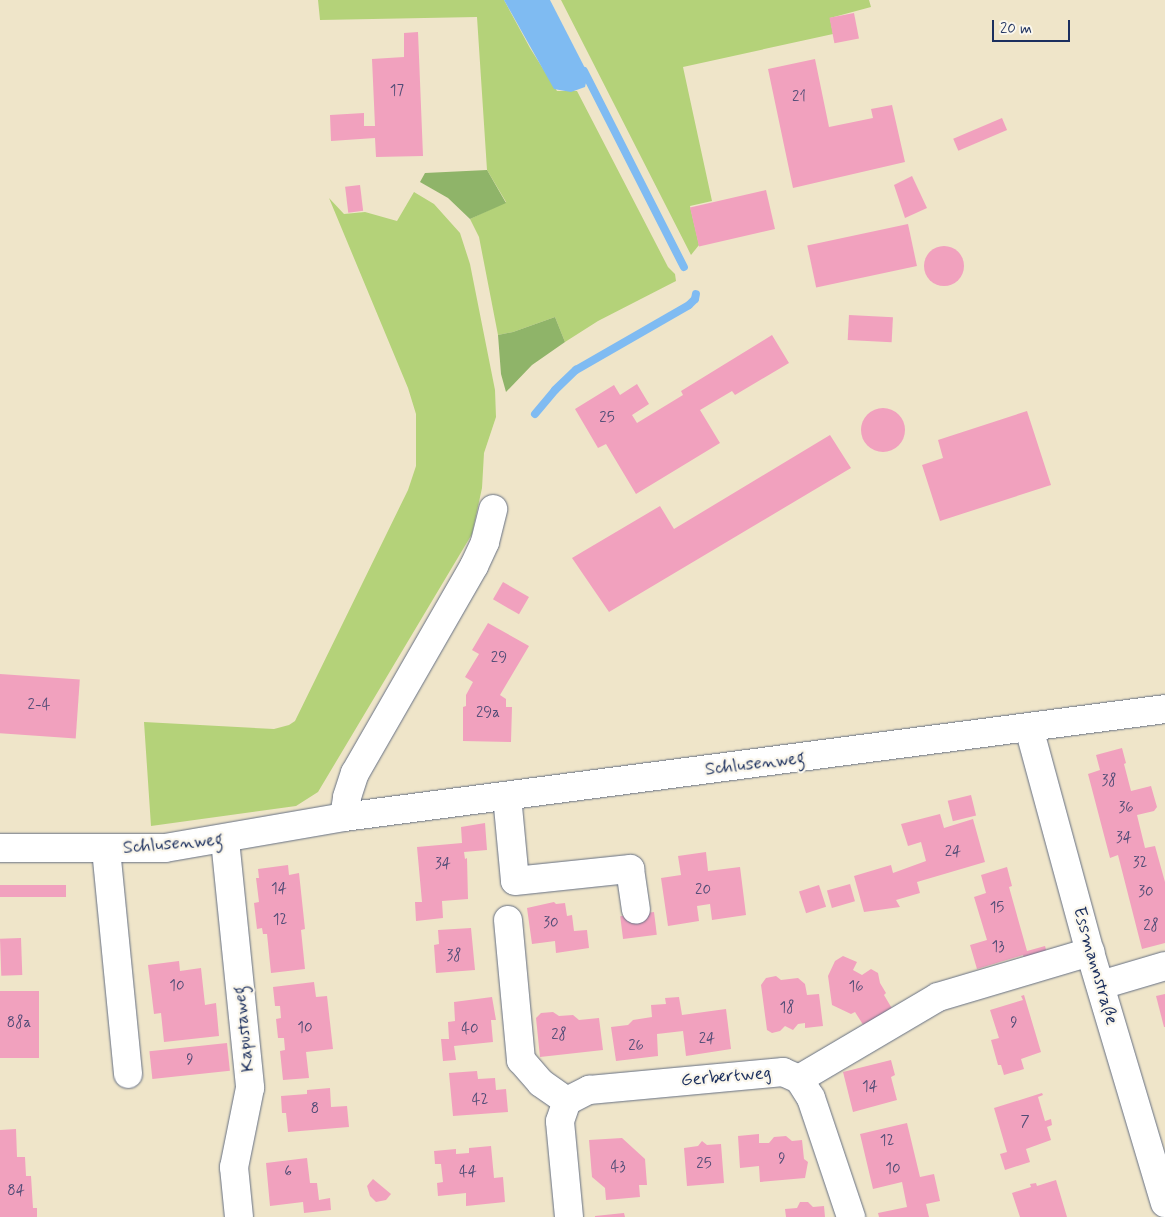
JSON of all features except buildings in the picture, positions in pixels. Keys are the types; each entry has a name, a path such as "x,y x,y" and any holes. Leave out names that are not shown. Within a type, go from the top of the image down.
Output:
{"street":[{"path":"344,817 347,797 355,773 474,566 485,542 493,509"},
{"name":"Schlusenweg","path":"0,848 148,850 225,840 344,817 1165,709"},
{"name":"Essmannstraße","path":"1029,728 1090,952 1164,1198"},
{"path":"507,796 515,881 630,869 636,910"},
{"name":"Kapustaweg","path":"225,840 250,1088 234,1168 239,1217"},
{"path":"106,849 128,1074"},
{"path":"508,920 521,1060 541,1083 567,1100 560,1121 569,1217"},
{"path":"850,1217 811,1098 799,1079 938,997 1090,952"},
{"path":"1101,985 1165,966"},
{"name":"Gerbertweg","path":"567,1100 589,1090 783,1072 799,1079"}],"green space":[{"path":"318,0 504,0 530,48 557,91 577,91 668,267 675,274 676,281 598,321 565,342 555,317 513,332 498,335 479,237 470,219 506,202 487,170 477,17 320,20"},
{"path":"561,0 869,0 871,7 830,18 833,34 683,67 712,201 690,206 699,245 691,255"},
{"path":"487,170 506,203 470,219 448,198 420,182 425,173"},
{"path":"414,192 434,204 460,233 470,264 495,390 496,417 484,453 482,488 472,534 318,792 296,806 151,826 144,722 274,729 289,725 295,721 408,490 416,466 416,414 408,388 329,198 344,214 365,212 397,221"},
{"path":"555,317 565,342 532,365 506,392 501,374 498,335 513,332"}],"water":[{"path":"504,0 550,0 588,74 585,87 571,92 554,89"}],"waterway":[{"path":"584,71 684,267"},
{"path":"535,414 555,390 576,370 689,305 695,299 696,294"}]}
